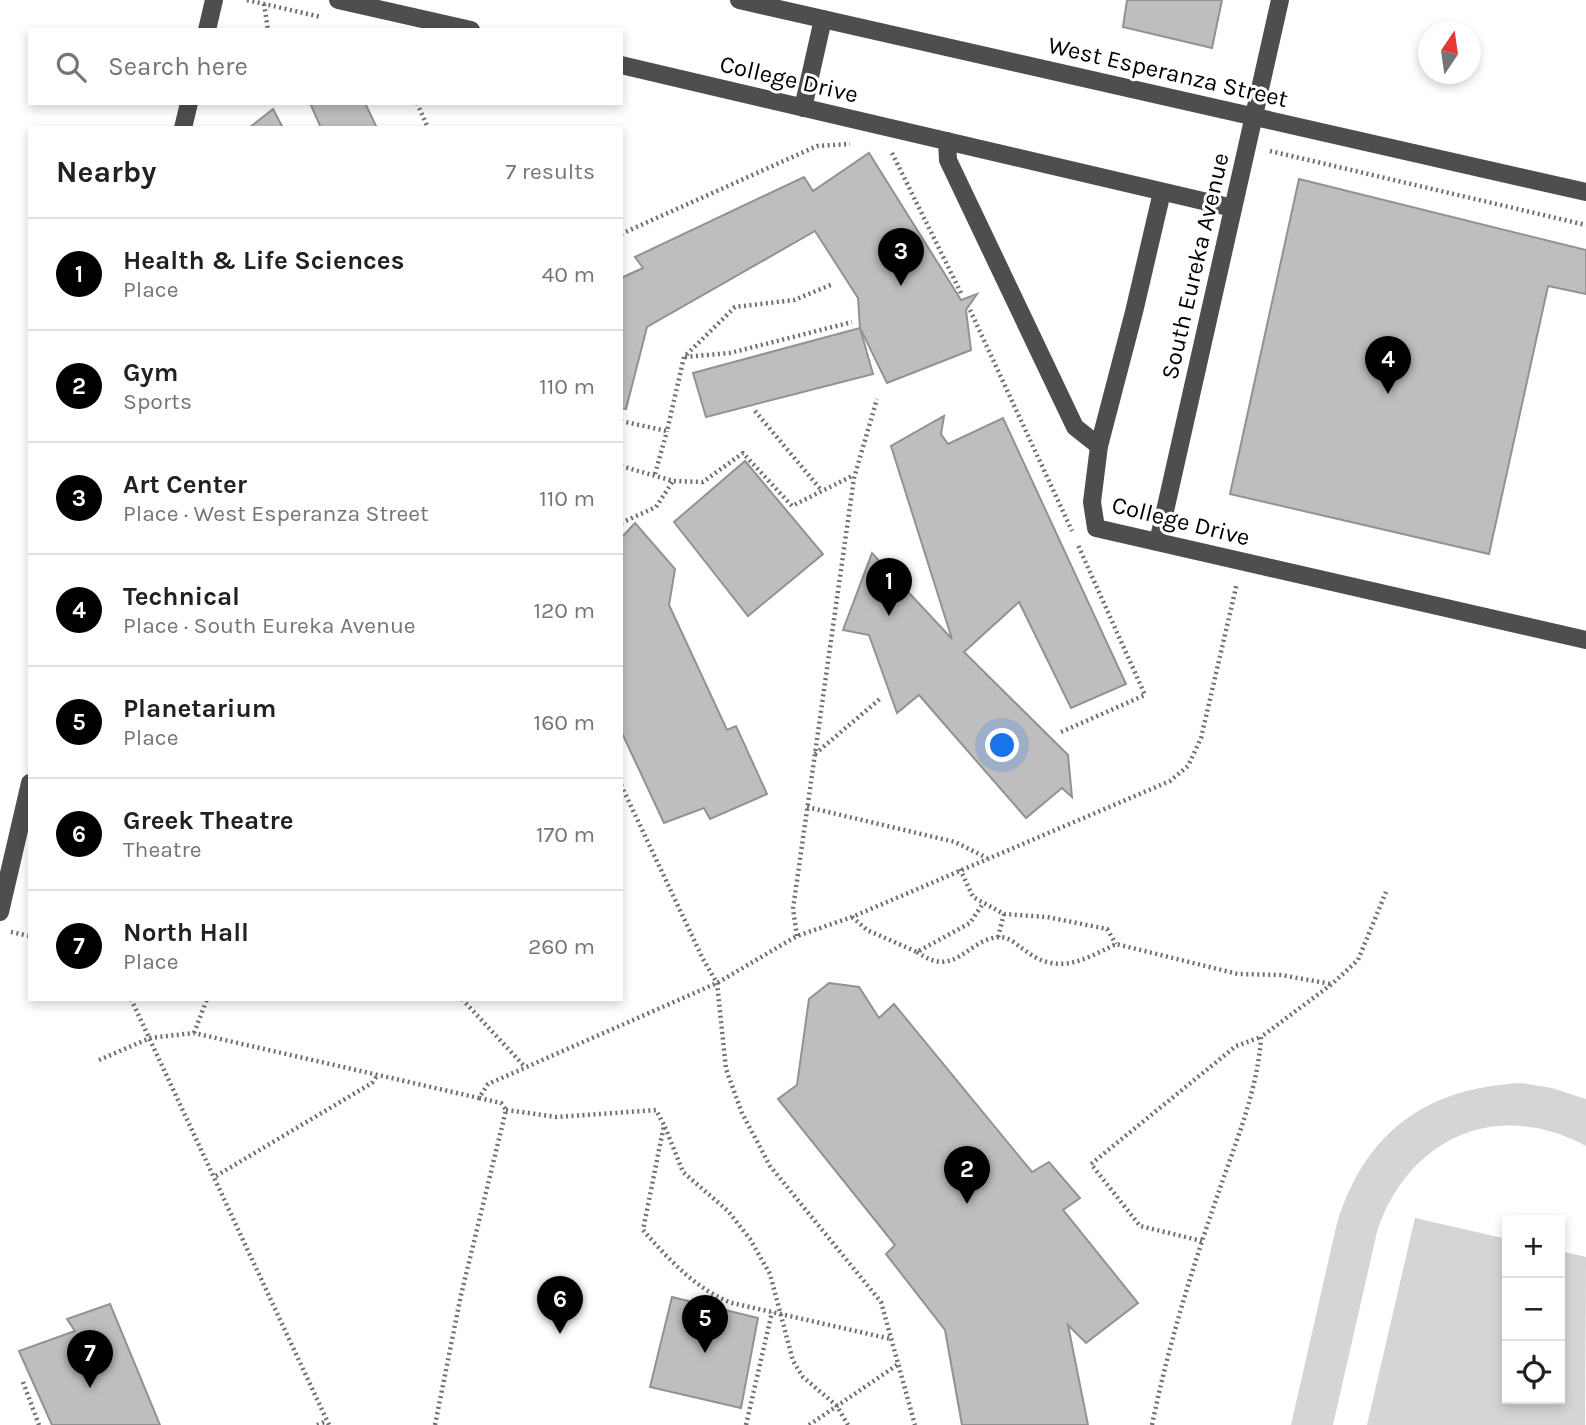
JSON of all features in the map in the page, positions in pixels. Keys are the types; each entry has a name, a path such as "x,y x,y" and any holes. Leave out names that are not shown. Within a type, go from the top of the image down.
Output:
{"street":[{"path":"207,28 214,0"},
{"path":"338,0 462,28"},
{"name":"West Esperanza Street","path":"739,0 1586,192"},
{"name":"South Eureka Avenue","path":"1158,542 1280,0"},
{"path":"803,108 823,19"},
{"name":"College Drive","path":"623,65 1233,208"},
{"path":"183,126 189,105"},
{"path":"947,141 948,160 1074,427 1098,446 1162,192"},
{"name":"College Drive","path":"1098,446 1092,502 1096,528 1586,640"},
{"path":"0,912 28,792"}],"path":[{"path":"247,0 327,18"},
{"path":"264,4 268,28"},
{"path":"418,105 427,126"},
{"path":"623,233 817,146 856,143"},
{"path":"879,149 891,151 962,295"},
{"path":"1270,152 1586,225"},
{"path":"655,474 684,357 736,307 794,300 833,284"},
{"path":"970,310 1145,695 1061,732"},
{"path":"684,357 730,353 852,322"},
{"path":"797,936 793,909 855,474 877,399"},
{"path":"755,411 822,491"},
{"path":"623,421 667,431"},
{"path":"623,466 673,481 703,482 743,453 792,506 855,474"},
{"path":"623,522 656,507 673,481"},
{"path":"479,1098 488,1084 717,983 797,936 852,917 1170,781 1188,766 1201,737 1242,562"},
{"path":"815,755 881,698"},
{"path":"623,789 703,959 717,983 726,1069 742,1113 770,1166 881,1302 915,1425"},
{"path":"807,807 955,842 988,859"},
{"path":"960,869 974,897 982,905 1004,914 1047,917 1107,929 1116,944"},
{"path":"1202,1241 1140,1226 1091,1164 1236,1046 1261,1037 1332,984 1358,960 1386,892"},
{"path":"917,952 970,923 982,905"},
{"path":"998,937 1004,914"},
{"path":"852,917 867,930 929,960 947,962 998,937 1009,938 1036,960 1057,965 1084,960 1116,944 1238,974 1281,975 1332,984"},
{"path":"134,1001 328,1423 317,1425"},
{"path":"194,1033 206,1001"},
{"path":"464,1001 525,1067"},
{"path":"99,1060 150,1038 194,1033 501,1103 506,1110 557,1118 656,1110 683,1172 728,1211 750,1239 770,1273 793,1361 803,1377 837,1406 848,1425"},
{"path":"1152,1425 1165,1359 1239,1132 1260,1057 1261,1037"},
{"path":"216,1176 372,1083 377,1076"},
{"path":"435,1425 461,1295 506,1110"},
{"path":"664,1125 643,1230 710,1295 891,1339"},
{"path":"746,1425 772,1312"},
{"path":"809,1425 900,1363"},
{"path":"23,1381 39,1425"}],"shaded area":[{"path":"1521,1083 1552,1088 1586,1099 1586,1146 1553,1132 1520,1126 1489,1127 1460,1136 1433,1151 1410,1172 1391,1199 1377,1232 1333,1425 1291,1425 1337,1223 1349,1191 1365,1163 1383,1140 1404,1120 1429,1105 1456,1094"},
{"path":"1415,1218 1502,1238 1502,1404 1565,1404 1565,1252 1586,1257 1585,1425 1367,1425"}],"building":[{"path":"1127,0 1222,0 1212,48 1123,27"},
{"path":"311,105 366,105 376,126 320,126"},
{"path":"273,109 282,126 252,126"},
{"path":"869,153 961,300 977,294 966,310 971,350 887,383 860,328 858,298 815,231 647,327 626,409 623,408 623,277 643,268 635,257 804,177 813,191"},
{"path":"1299,179 1586,250 1586,294 1548,286 1489,554 1230,494"},
{"path":"860,328 873,374 706,417 693,373"},
{"path":"944,416 941,434 948,444 1003,418 1126,684 1071,708 1019,602 964,652 1068,755 1072,797 1062,788 1026,818 919,695 897,713 869,635 843,630 872,553 952,639 891,446"},
{"path":"745,461 823,554 748,616 674,522"},
{"path":"635,523 675,569 669,605 727,730 736,726 767,794 710,819 704,808 664,823 623,735 623,536"},
{"path":"829,983 859,987 879,1018 894,1004 1032,1172 1049,1162 1080,1198 1063,1210 1138,1303 1086,1343 1068,1325 1088,1425 962,1425 945,1330 886,1254 895,1245 778,1099 797,1085 809,999"},
{"path":"672,1297 758,1318 741,1408 650,1387"},
{"path":"110,1304 160,1425 52,1425 19,1351 75,1331 67,1319"}],"place":[{"name":"Art Center","path":"901,286"},
{"name":"Technical","path":"1388,394"},
{"name":"Health & Life Sciences","path":"889,616"},
{"name":"Gym","path":"967,1204"},
{"name":"Greek Theatre","path":"560,1334"},
{"name":"Planetarium","path":"705,1353"},
{"name":"North Hall","path":"90,1388"}]}
